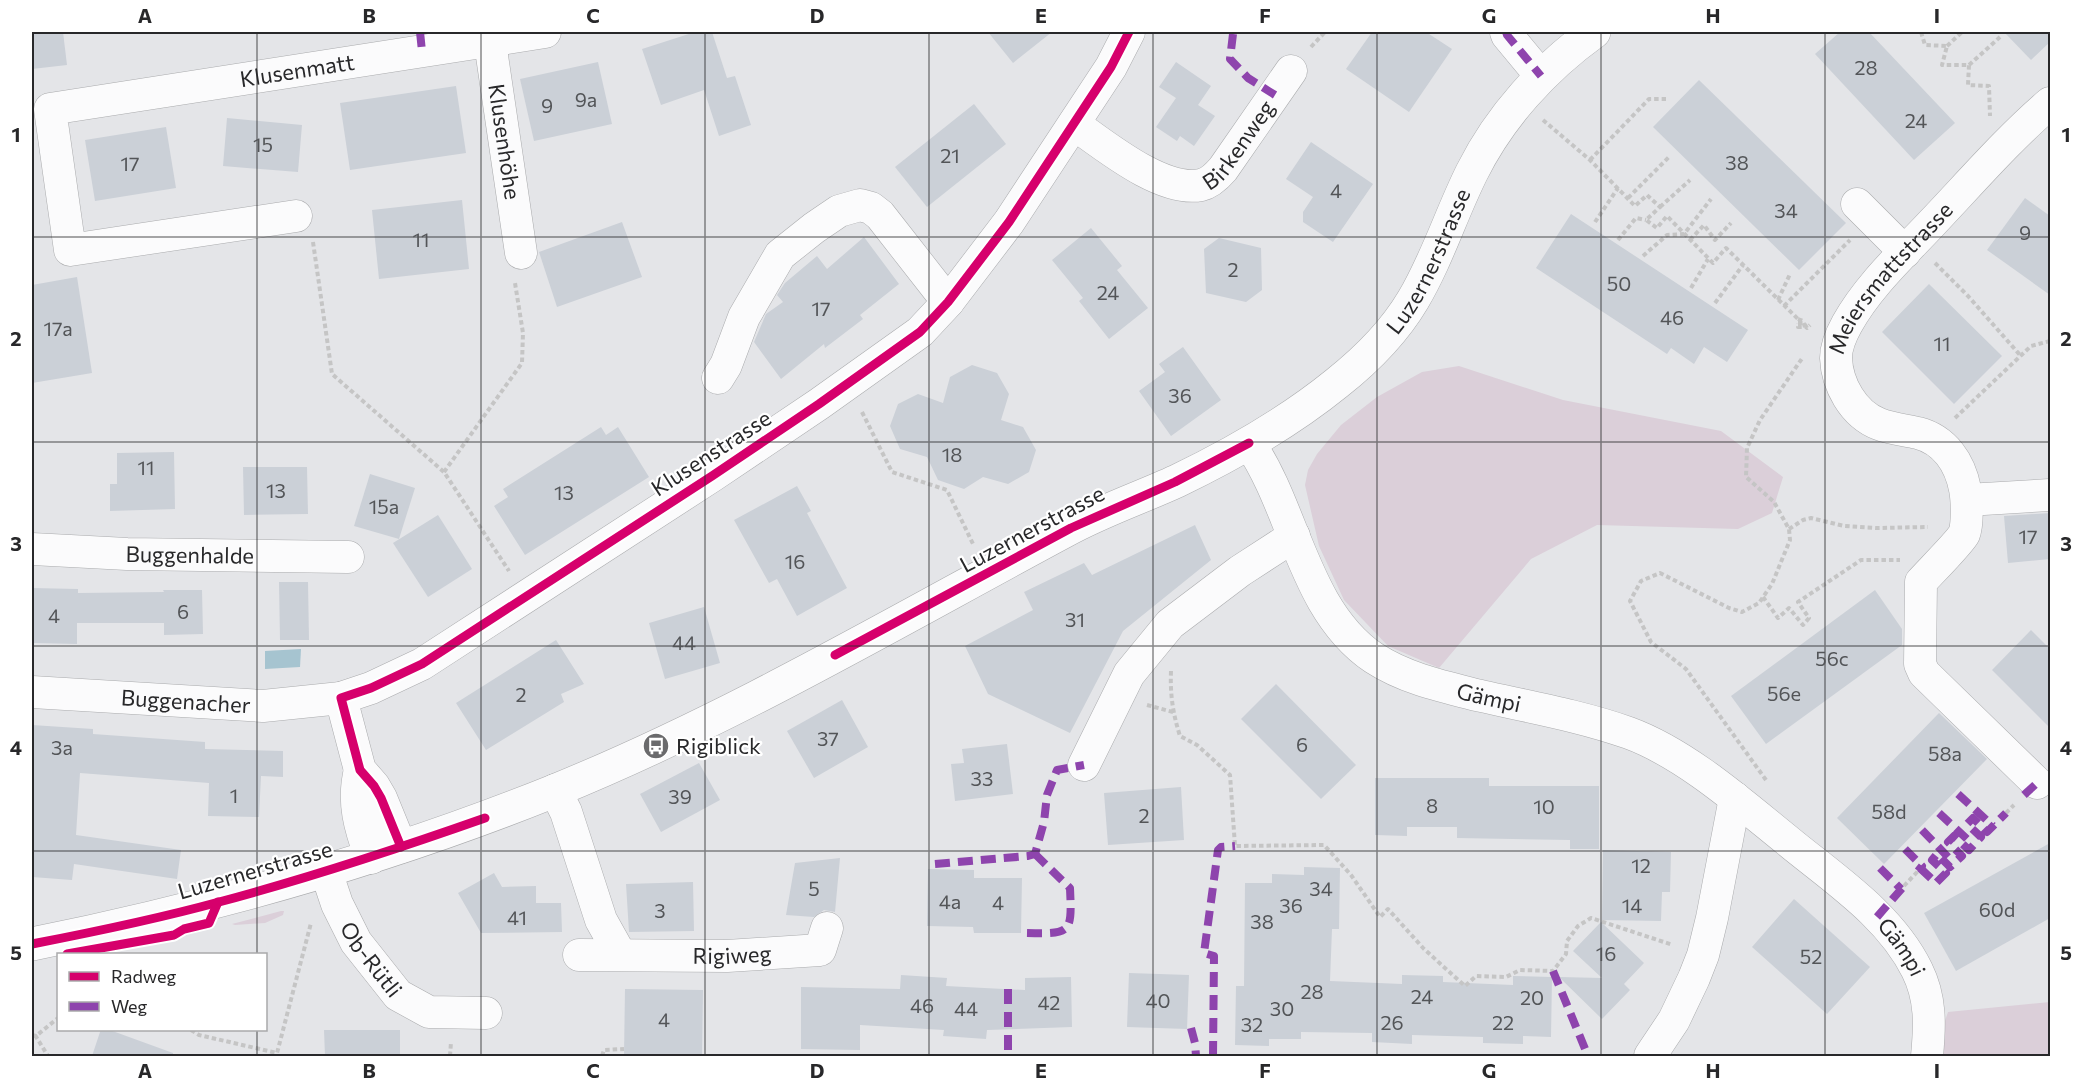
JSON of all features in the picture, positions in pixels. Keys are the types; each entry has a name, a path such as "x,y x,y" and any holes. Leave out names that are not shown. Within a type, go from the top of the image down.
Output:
{"main road":[{"name":"Luzernerstrasse","path":"32,944 112,928 218,902 326,871 485,818 555,790 656,746 759,696 1071,528 1174,482 1249,443 1337,383 1369,355 1393,329 1413,300 1433,262 1472,173 1486,148 1519,101 1541,76 1594,32"}],"street":[{"name":"Klusenmatt","path":"296,216 69,250 50,110 494,36 545,32"},
{"name":"Klusenstrasse","path":"341,698 371,688 422,663 819,404 920,332 948,302 1000,236 1111,67 1129,32"},
{"path":"1506,32 1541,76"},
{"name":"Klusenhöhe","path":"494,36 492,56 521,253"},
{"name":"Birkenweg","path":"1074,124 1158,179 1179,184 1201,185 1213,179 1223,169 1291,71"},
{"name":"Meiersmattstrasse","path":"2037,783 1924,673 1920,664 1921,582 1964,534 1967,500 1962,474 1954,458 1935,441 1920,434 1875,423 1858,410 1845,393 1836,357 1847,324 1872,289 1918,256 2009,141 2050,103"},
{"path":"718,378 726,365 744,317 780,255 839,211 860,205 871,208 880,215 948,302"},
{"path":"1856,219 1918,256"},
{"name":"Gämpi","path":"1249,443 1267,471 1327,608 1350,637 1372,657 1423,681 1598,723 1632,734 1658,746 1735,798 1855,895 1889,929 1904,948 1925,988 1930,1011 1927,1056"},
{"path":"1967,500 2050,495"},
{"path":"1084,765 1129,674 1171,623 1240,571 1294,536"},
{"name":"Buggenhalde","path":"32,549 127,554 348,558"},
{"name":"Buggenacher","path":"32,692 263,706 341,698"},
{"path":"341,698 360,770 356,788 356,806 364,839 386,852"},
{"path":"555,790 566,812 601,920 620,954"},
{"path":"1650,1056 1674,1020 1702,955 1712,918 1735,798"},
{"name":"Ob-Rütli","path":"326,871 337,904 356,942 398,995 429,1012 486,1013"},
{"name":"Rigiweg","path":"579,955 727,957 820,950 826,928"}],"path":[{"path":"1921,32 1925,45 1947,45"},
{"path":"1962,32 1947,45 1942,65 1969,65 2000,38"},
{"path":"1969,65 1968,85 1989,86 1988,96"},
{"path":"1590,160 1649,99 1666,99"},
{"path":"1536,114 1590,160 1635,206 1647,195 1660,207"},
{"path":"1628,198 1670,156"},
{"path":"1646,220 1690,180"},
{"path":"1595,222 1618,188"},
{"path":"1643,256 1667,235 1684,234 1711,199"},
{"path":"296,216 309,214 332,374 444,472 526,597"},
{"path":"1618,240 1636,218 1646,220 1657,228 1667,216 1713,263 1726,248 1807,328"},
{"path":"1784,306 1856,219"},
{"path":"1690,240 1704,225 1715,240 1731,223"},
{"path":"444,472 522,363 523,333 511,260 521,253"},
{"path":"1918,256 1968,296 2020,355"},
{"path":"1692,288 1708,259"},
{"path":"1715,303 1743,266"},
{"path":"1778,300 1790,274"},
{"path":"1813,330 1816,318"},
{"path":"1949,424 2020,355 2031,346 2050,340"},
{"path":"1769,784 1686,669 1651,642 1630,601 1641,581 1660,573 1729,608 1742,612 1759,603 1772,584 1790,540 1789,529 1774,502 1746,477 1748,447 1760,420 1806,353"},
{"path":"862,410 892,472 947,490 978,555"},
{"path":"1789,529 1811,518 1844,526 1877,528 1937,525"},
{"path":"1763,597 1778,618 1789,608 1803,626 1809,618 1798,602 1861,560 1940,561"},
{"path":"1171,623 1170,692 1174,717 1180,736 1197,746 1230,775 1235,846 1324,845 1351,875 1380,917 1388,909 1424,949 1465,986 1476,976 1506,977 1520,970 1553,970 1566,954 1567,941 1578,926 1591,918 1702,955"},
{"path":"1904,886 1918,872"},
{"path":"194,1031 199,1035 277,1054 312,919"},
{"path":"48,1056 33,1035 57,1019"},
{"path":"602,1056 604,1050 624,1049"}],"shaded area":[{"path":"1459,366 1563,400 1721,431 1783,477 1772,513 1738,529 1597,525 1531,559 1439,668 1388,646 1344,600 1319,546 1305,485 1308,470 1317,454 1341,425 1377,397 1422,372"},
{"path":"284,911 283,915 265,923 232,924"},
{"path":"2050,1002 2050,1056 1933,1056 1948,1012"}],"water":[{"path":"301,649 300,667 265,669 265,651"}],"building":[{"path":"32,32 63,32 67,65 32,69"},
{"path":"695,32 712,32 727,78 735,76 751,125 719,136 704,90 661,105 642,49"},
{"path":"988,32 1052,32 1013,63"},
{"path":"1372,32 1426,32 1452,49 1409,112 1346,69"},
{"path":"1840,32 1869,32 1955,123 1914,160 1815,54"},
{"path":"2004,32 2050,32 2050,42 2031,60"},
{"path":"598,62 612,124 534,141 520,79"},
{"path":"1176,62 1211,86 1198,105 1215,116 1194,146 1180,136 1177,141 1156,127 1176,98 1159,87"},
{"path":"1699,80 1846,223 1799,270 1653,127"},
{"path":"456,86 466,153 350,170 340,103"},
{"path":"974,104 1006,144 927,207 895,167"},
{"path":"227,118 302,125 298,172 223,166"},
{"path":"166,127 176,188 95,201 85,140"},
{"path":"1311,142 1373,184 1333,242 1303,222 1303,212 1313,197 1286,179"},
{"path":"2025,198 2050,216 2050,295 1987,250"},
{"path":"462,200 469,269 379,279 372,210"},
{"path":"1571,214 1748,330 1727,362 1704,347 1694,364 1671,348 1667,354 1536,268"},
{"path":"622,222 642,277 557,307 539,252"},
{"path":"1091,228 1122,266 1117,270 1148,308 1109,339 1079,301 1083,298 1052,260"},
{"path":"864,237 899,284 860,315 863,319 825,348 824,344 781,379 754,342 766,314 783,302 777,295 785,283 817,256 827,269"},
{"path":"1219,238 1261,248 1262,290 1246,302 1206,293 1204,249"},
{"path":"77,277 92,373 32,383 32,285"},
{"path":"1929,284 2002,356 1954,404 1882,332"},
{"path":"1183,347 1221,400 1171,436 1139,391 1165,372 1159,364"},
{"path":"972,365 997,373 1009,394 1001,420 1023,427 1036,450 1029,472 1008,484 983,477 964,489 938,480 927,457 900,449 890,426 898,404 918,394 943,403 950,377"},
{"path":"601,427 606,435 618,427 649,477 525,555 494,506 508,497 503,489"},
{"path":"174,452 175,509 110,511 110,484 117,484 117,453"},
{"path":"243,467 307,467 308,514 244,515"},
{"path":"370,474 415,488 399,539 354,526"},
{"path":"797,486 811,511 807,513 847,588 797,616 777,579 769,583 734,520"},
{"path":"2050,513 2050,559 2008,563 2004,516"},
{"path":"438,515 472,569 428,597 393,543"},
{"path":"1195,525 1211,560 1123,631 1070,733 988,694 965,646 1033,610 1024,592 1084,563 1092,575"},
{"path":"279,582 308,582 309,640 280,640"},
{"path":"32,588 78,589 78,593 202,590 203,634 164,635 164,623 77,623 77,644 32,643"},
{"path":"1875,590 1902,629 1902,645 1766,744 1731,696"},
{"path":"704,607 720,663 665,679 649,623"},
{"path":"2031,630 2050,649 2050,728 1992,670"},
{"path":"556,640 584,684 561,694 564,702 486,750 456,703"},
{"path":"1276,684 1356,765 1321,799 1241,719"},
{"path":"842,700 868,747 814,778 787,731"},
{"path":"1939,713 1987,759 1884,864 1837,818"},
{"path":"32,725 93,729 93,734 205,742 205,749 283,751 283,777 261,776 259,817 208,816 209,783 80,773 76,835 181,850 177,879 74,864 72,880 32,877"},
{"path":"1007,744 1013,794 955,801 951,764 964,763 962,749"},
{"path":"699,763 720,800 661,832 640,794"},
{"path":"1375,778 1489,778 1489,786 1599,786 1599,849 1570,849 1570,840 1457,838 1457,827 1407,827 1407,836 1375,835"},
{"path":"1181,787 1184,840 1108,845 1104,793"},
{"path":"2050,843 2050,918 1956,971 1924,913"},
{"path":"1603,850 1671,852 1670,892 1662,892 1661,921 1602,920"},
{"path":"840,858 835,912 824,910 814,917 786,915 795,863"},
{"path":"1304,867 1340,868 1339,929 1332,929 1330,981 1402,984 1402,975 1443,976 1443,982 1513,985 1513,976 1552,977 1551,1037 1523,1036 1523,1044 1483,1043 1483,1037 1412,1035 1412,1044 1372,1042 1372,1033 1301,1032 1301,1039 1269,1039 1269,1046 1235,1045 1236,986 1244,986 1245,883 1272,883 1272,874 1304,875"},
{"path":"928,869 974,870 974,878 1022,878 1021,933 974,933 973,927 927,926"},
{"path":"494,873 502,887 536,886 536,903 561,903 562,932 481,933 458,893"},
{"path":"693,882 694,931 629,932 626,884"},
{"path":"1794,899 1870,967 1827,1014 1752,947"},
{"path":"1601,922 1644,963 1624,984 1630,990 1602,1019 1559,977 1602,978 1573,951"},
{"path":"1129,973 1189,975 1187,1029 1127,1027"},
{"path":"901,975 947,978 946,986 1025,990 1025,978 1071,977 1072,1027 987,1030 986,1039 943,1036 944,1030 860,1025 860,1050 801,1049 801,987 900,989"},
{"path":"625,989 703,990 702,1056 624,1056"},
{"path":"324,1030 400,1030 400,1056 325,1056"},
{"path":"100,1031 112,1031 173,1053 173,1056 92,1056"}],"marked path":[{"path":"420,32 422,51"},
{"path":"1506,32 1541,76"},
{"path":"1233,34 1230,59 1248,78 1275,95"},
{"path":"935,864 1035,854 1044,822 1047,795 1057,770 1084,765"},
{"path":"2024,795 2037,783"},
{"path":"1958,794 1993,826"},
{"path":"1939,813 1967,839"},
{"path":"1920,868 1936,883 1946,873 1932,860 1937,854 1950,867 1962,856 1948,842 1954,836 1969,850 1981,837 1967,824 1973,818 1987,832 2006,813"},
{"path":"1922,830 1948,857"},
{"path":"1213,1056 1214,956 1204,953 1218,850 1221,847 1235,846"},
{"path":"1905,849 1922,866 1918,871"},
{"path":"1027,933 1061,931 1066,928 1070,914 1070,888 1035,854"},
{"path":"1880,868 1901,889"},
{"path":"1877,917 1904,886"},
{"path":"1553,971 1588,1056"},
{"path":"1008,989 1008,1056"},
{"path":"1191,1028 1196,1056"}],"cycle path":[{"path":"401,847 381,798 360,770 341,698 371,688 422,664 712,476 920,332 948,302 1009,222 1111,67 1129,32"},
{"path":"835,655 1071,528 1175,482 1249,443"},
{"path":"32,944 149,920 253,893 353,863 485,818"},
{"path":"73,953 174,935 184,929 209,923 218,902"}],"place":[{"name":"Rigiblick","path":"656,746"}]}
